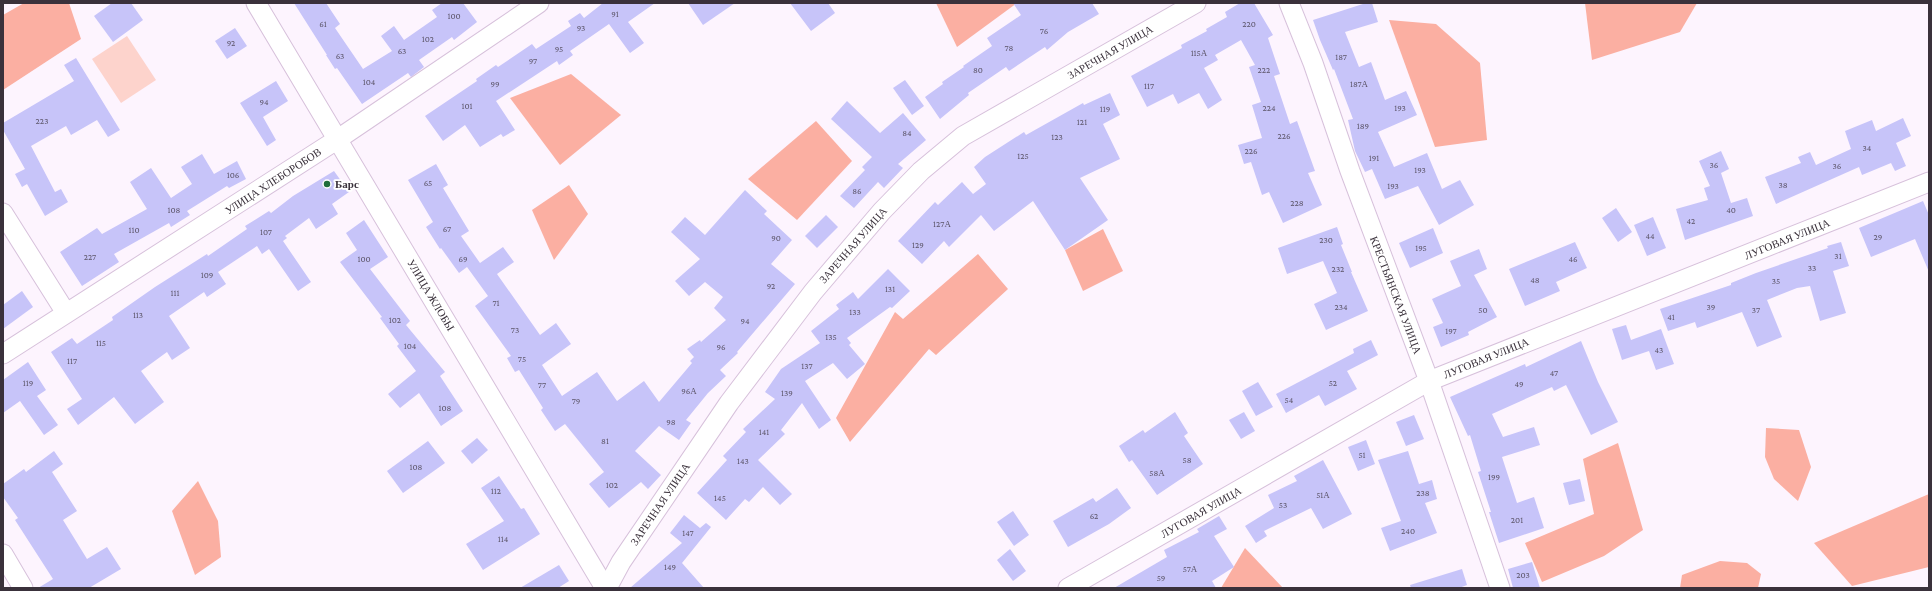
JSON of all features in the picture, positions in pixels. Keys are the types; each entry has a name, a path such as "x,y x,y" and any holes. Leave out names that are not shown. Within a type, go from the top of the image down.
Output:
{"street":[{"name":"УЛИЦА ЖЛОБЫ","path":"256,3 606,588"},
{"name":"УЛИЦА ХЛЕБОРОБОВ","path":"3,354 338,139 539,3"},
{"name":"ЗАРЕЧНАЯ УЛИЦА","path":"606,588 621,562 729,403 813,292 882,211 921,171 963,136 1196,3"},
{"name":"КРЕСТЬЯНСКАЯ УЛИЦА","path":"1289,3 1313,63 1350,171 1428,381 1500,588"},
{"name":"ЛУГОВАЯ УЛИЦА","path":"1068,588 1428,381 1929,182"},
{"path":"3,213 66,313"},
{"path":"3,554 23,588"}],"shaded area":[{"path":"24,3 69,3 81,39 3,90 3,15"},
{"path":"936,3 1017,3 957,47"},
{"path":"1585,3 1697,3 1680,32 1592,60"},
{"path":"1389,20 1436,24 1480,63 1487,140 1435,147"},
{"path":"127,36 156,80 121,103 92,59"},
{"path":"571,74 621,115 560,165 510,98"},
{"path":"816,121 852,161 797,220 748,179"},
{"path":"569,185 588,214 554,260 532,210"},
{"path":"1103,229 1123,271 1083,291 1065,250"},
{"path":"978,254 1008,289 936,355 929,349 850,442 836,418 895,312 903,319"},
{"path":"1766,428 1799,430 1811,467 1798,501 1774,479 1765,457"},
{"path":"1618,443 1643,530 1604,556 1542,582 1525,543 1594,514 1583,459"},
{"path":"198,481 218,521 221,557 195,575 172,511"},
{"path":"1929,494 1929,567 1852,586 1814,543"},
{"path":"1245,548 1283,588 1221,588"},
{"path":"1720,561 1747,563 1761,574 1758,588 1680,588 1682,575"}],"building":[{"path":"112,3 131,3 143,20 113,42 94,16"},
{"path":"294,3 326,3 340,24 335,28 363,69 392,51 381,36 394,26 404,40 437,17 432,10 442,3 463,3 477,22 454,40 452,37 419,60 424,67 411,77 408,73 362,104 337,68 335,69"},
{"path":"603,3 655,3 628,22 644,43 630,53 609,24 570,51 573,55 559,65 557,61 496,101 515,130 503,137 501,134 480,147 465,125 443,141 425,116 477,81 476,79 496,65 498,67 532,44 536,49 571,26 568,21 580,13 584,18"},
{"path":"688,3 735,3 703,25"},
{"path":"790,3 828,3 835,13 811,31"},
{"path":"1013,3 1092,3 1099,14 1068,32 1047,50 1045,47 1009,71 1006,67 968,93 969,95 940,119 925,97 943,84 942,82 964,67 963,66 992,46 987,38 1021,15"},
{"path":"1240,3 1254,3 1273,35 1268,38 1280,74 1274,76 1290,124 1297,121 1315,171 1308,173 1322,205 1283,223 1269,192 1262,195 1251,162 1244,164 1238,145 1262,138 1252,105 1261,102 1249,67 1255,65 1241,40 1215,55 1218,60 1204,68 1222,100 1208,109 1199,93 1178,104 1173,94 1147,107 1131,76 1182,48 1181,45 1207,31 1206,29 1227,17 1225,12"},
{"path":"1366,3 1372,3 1378,22 1345,32 1359,67 1371,62 1385,100 1406,91 1417,115 1378,132 1394,167 1427,153 1442,189 1460,180 1474,205 1439,225 1418,186 1385,199 1372,169 1365,172 1355,151 1348,120 1353,119 1313,20"},
{"path":"235,28 247,46 227,59 215,41"},
{"path":"76,58 120,130 108,137 97,120 71,135 66,126 31,146 55,192 61,189 68,202 45,216 27,184 22,187 15,174 25,169 3,130 3,123 74,81 64,65"},
{"path":"905,80 924,106 912,115 893,88"},
{"path":"276,81 288,101 263,117 276,140 267,146 240,103"},
{"path":"1110,93 1120,115 1103,124 1120,159 1080,178 1108,220 1065,250 1033,201 994,231 981,215 949,247 944,241 922,264 898,241 935,202 938,205 962,182 973,194 986,184 974,167 985,157 1024,132 1026,135 1083,103 1084,105"},
{"path":"847,101 880,133 903,113 926,140 898,164 903,168 884,188 878,182 854,208 840,196 865,170 862,167 872,157 831,119"},
{"path":"1903,118 1911,136 1896,143 1906,166 1895,171 1891,163 1862,175 1859,167 1776,204 1765,177 1801,163 1798,157 1810,152 1816,165 1851,149 1845,131 1872,120 1876,131"},
{"path":"1721,151 1729,169 1721,173 1731,203 1747,198 1753,216 1685,240 1676,209 1708,200 1704,188 1710,186 1699,161"},
{"path":"202,154 214,174 237,161 246,179 229,188 227,186 187,211 190,215 171,227 169,223 114,254 119,262 82,286 60,252 97,228 102,234 147,209 130,182 151,168 171,198 192,184 181,167"},
{"path":"436,164 448,185 443,188 469,231 461,236 480,263 503,247 514,262 497,274 540,335 556,323 571,344 542,365 562,396 597,372 617,401 644,381 659,402 692,363 690,361 694,357 687,349 700,340 701,342 726,320 714,308 723,297 705,282 689,296 675,281 700,259 671,232 685,217 705,235 745,190 767,211 764,214 792,240 771,264 795,284 737,352 738,353 720,370 726,376 708,393 686,420 691,423 679,440 659,426 635,451 661,475 648,489 641,482 609,508 589,484 604,472 565,424 555,431 541,410 543,408 519,370 515,372 507,358 511,356 475,306 488,296 467,267 459,273 441,248 440,249 426,227 433,222 408,180"},
{"path":"334,171 349,192 332,204 338,214 316,229 309,218 285,236 287,238 283,241 311,282 298,291 269,249 262,254 257,246 218,272 226,284 207,297 204,292 169,316 190,348 172,360 167,352 141,371 164,402 135,424 114,397 78,425 67,409 82,399 51,352 72,338 77,344 113,320 112,317 155,287 207,254 208,256 247,229 245,226 269,211 271,213 293,196"},
{"path":"1923,201 1929,215 1929,272 1915,239 1871,257 1859,228"},
{"path":"1616,208 1632,232 1618,242 1602,218"},
{"path":"826,215 838,227 817,248 805,236"},
{"path":"1653,217 1666,248 1647,256 1634,225"},
{"path":"364,220 388,257 370,269 410,321 406,325 445,372 440,376 463,411 441,426 419,393 400,408 388,394 416,371 397,346 399,344 380,318 382,317 340,262 357,250 346,233"},
{"path":"1337,227 1343,244 1341,245 1368,311 1326,330 1314,304 1337,293 1323,261 1287,274 1278,248"},
{"path":"1433,228 1443,253 1410,268 1399,243"},
{"path":"1575,242 1587,268 1556,282 1560,291 1525,306 1509,269"},
{"path":"1841,242 1849,266 1833,271 1846,313 1820,321 1810,286 1797,288 1767,300 1782,337 1757,347 1742,312 1697,328 1695,322 1668,331 1660,309 1731,285 1731,283 1756,273"},
{"path":"1479,249 1487,269 1474,275 1497,317 1468,332 1469,335 1441,347 1433,327 1443,323 1432,299 1461,286 1450,261"},
{"path":"888,269 910,291 892,308 890,307 847,338 851,343 849,345 865,364 847,379 833,363 805,381 831,420 819,429 802,403 781,430 785,434 758,460 792,494 780,505 763,487 749,502 745,499 726,520 697,493 727,460 723,456 746,432 743,429 775,399 765,392 781,369 820,343 811,331 839,309 836,305 853,292 858,299"},
{"path":"22,291 33,307 3,329 3,305"},
{"path":"1626,325 1631,340 1661,329 1674,364 1656,370 1649,351 1622,360 1612,329"},
{"path":"1371,340 1378,355 1347,371 1357,389 1325,406 1319,395 1286,413 1276,394 1354,353 1353,349"},
{"path":"1581,341 1598,382 1618,422 1591,435 1566,385 1554,391 1552,387 1492,414 1503,437 1534,427 1540,445 1502,457 1517,503 1534,497 1544,528 1499,543 1478,472 1481,471 1470,435 1468,436 1450,397 1525,364 1526,367"},
{"path":"28,362 46,390 37,396 58,425 44,435 20,401 3,413 3,380"},
{"path":"1258,382 1273,407 1256,416 1242,391"},
{"path":"1175,412 1188,433 1184,436 1203,464 1157,495 1132,460 1129,462 1119,446 1143,430 1145,433"},
{"path":"1244,412 1255,431 1241,439 1229,420"},
{"path":"1414,415 1424,439 1406,446 1396,422"},
{"path":"477,438 488,450 472,464 461,451"},
{"path":"1366,440 1375,464 1358,471 1348,447"},
{"path":"428,441 445,463 403,493 387,471"},
{"path":"54,451 63,464 52,472 77,511 63,520 87,559 107,547 121,569 89,588 38,588 53,579 15,520 18,518 3,497 3,484 24,469 26,472"},
{"path":"1408,451 1419,484 1432,480 1437,499 1425,503 1437,533 1390,551 1381,528 1401,521 1378,460"},
{"path":"1323,460 1352,514 1323,529 1311,508 1264,531 1267,536 1256,543 1245,526 1274,508 1268,495 1297,481 1294,476"},
{"path":"499,476 521,509 524,508 540,534 483,570 466,544 504,521 481,488"},
{"path":"1580,479 1585,501 1569,505 1563,483"},
{"path":"1117,488 1131,508 1109,524 1068,547 1053,521 1093,498 1096,502"},
{"path":"1013,511 1029,535 1014,546 997,522"},
{"path":"684,515 700,528 706,523 711,527 682,563 704,588 630,588 682,543 670,533"},
{"path":"1219,516 1227,529 1214,536 1234,567 1212,581 1216,588 1114,588 1167,557 1164,550 1199,532 1197,529"},
{"path":"1010,549 1026,571 1013,581 997,560"},
{"path":"1532,562 1540,588 1513,588 1508,569"},
{"path":"559,565 569,581 558,588 520,588"},
{"path":"1462,569 1467,585 1459,588 1411,588 1410,585"}],"place":[{"name":"Барс","path":"327,184"}]}
